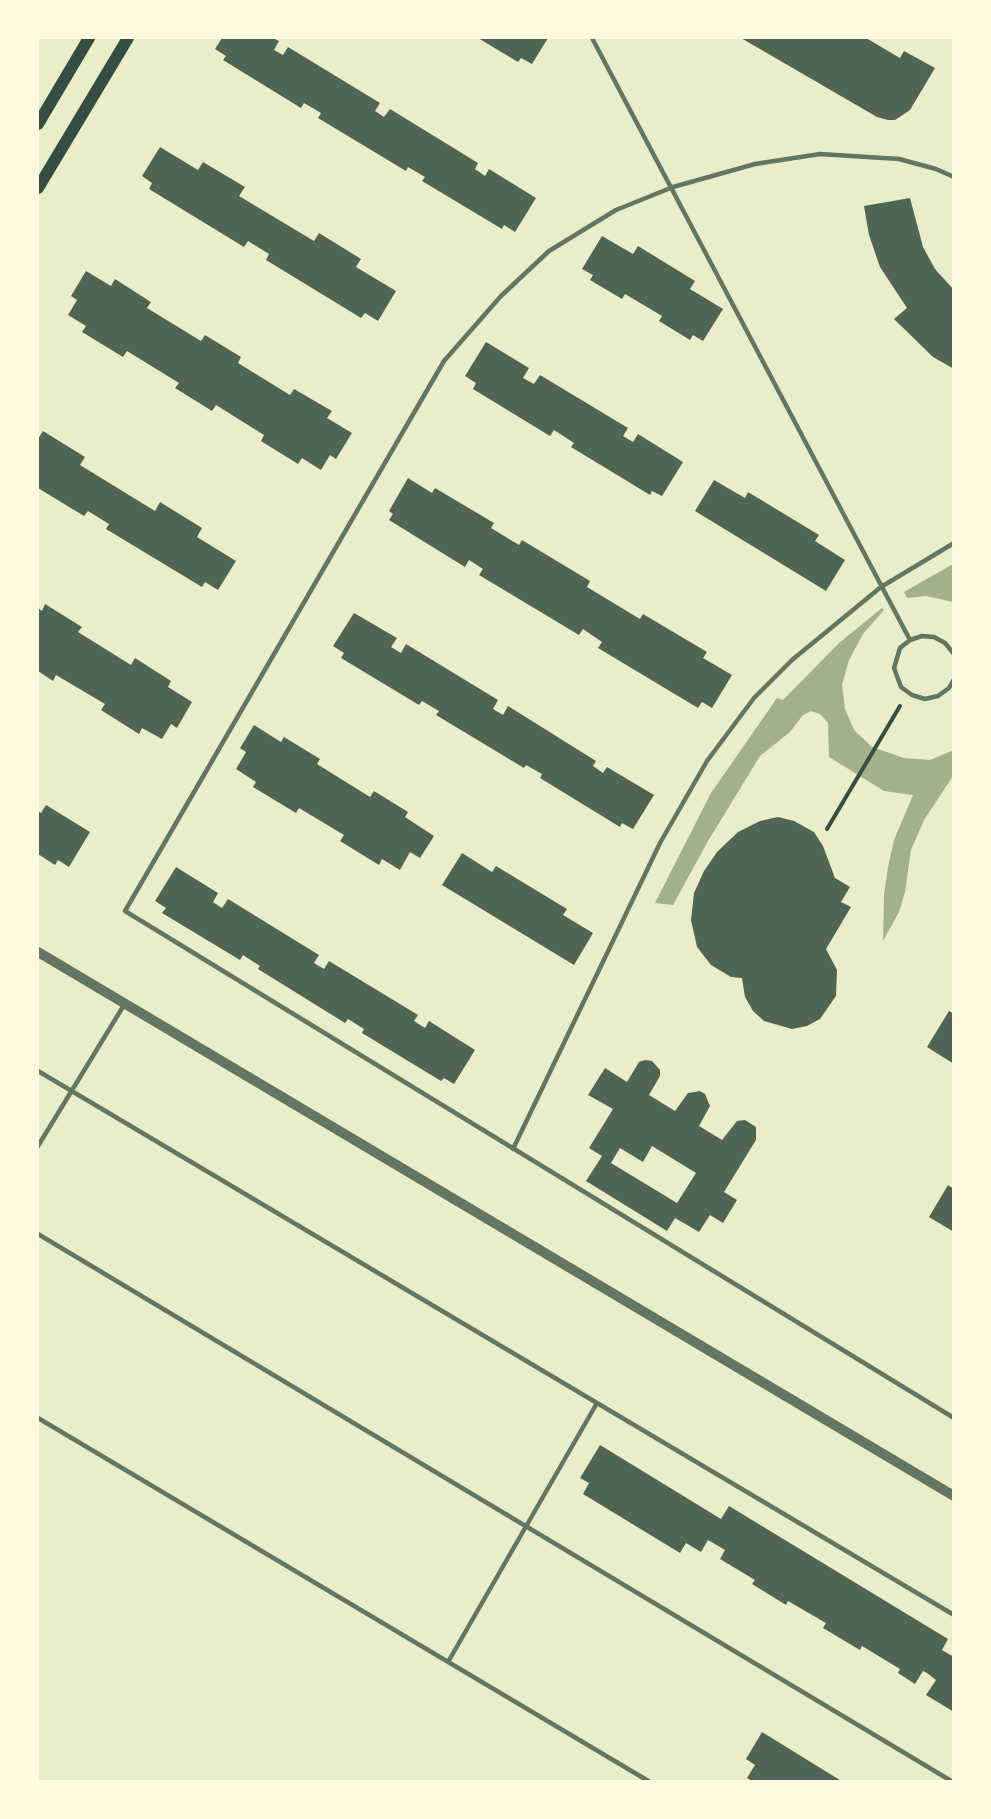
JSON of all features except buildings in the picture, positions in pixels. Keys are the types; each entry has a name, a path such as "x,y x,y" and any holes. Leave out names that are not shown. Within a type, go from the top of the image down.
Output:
{"main road":[{"path":"38,124 89,38"},
{"path":"38,188 128,38"}],"street":[{"path":"38,952 954,1496"}],"lane":[{"path":"592,38 673,187 910,639"},
{"path":"954,177 936,168 899,159 820,154 755,164 673,187 616,210 549,251 501,296 444,361 125,911 954,1418"},
{"path":"513,1149 660,843 707,760 754,698 792,660 881,587 954,543"},
{"path":"954,654 945,643 934,637 922,636 910,639 900,648 894,668 896,678 908,693 925,699 938,696 949,688 954,679"},
{"path":"38,1146 124,1004"},
{"path":"38,1071 954,1615"},
{"path":"38,1234 953,1782"},
{"path":"448,1662 597,1402"},
{"path":"38,1418 650,1782"}],"path":[{"path":"827,829 908,693"}],"shaded area":[{"path":"953,564 953,602 926,596 907,598 904,592"},
{"path":"882,608 884,610 863,634 849,660 842,685 845,709 854,730 872,747 904,758 930,760 954,750 953,776 924,820 911,850 905,892 899,912 883,941 884,895 888,867 894,840 913,795 884,791 829,757 828,723 820,714 811,711 803,715 790,732 760,756 708,841 673,905 655,903 711,793 777,698 783,700 839,643"}]}
